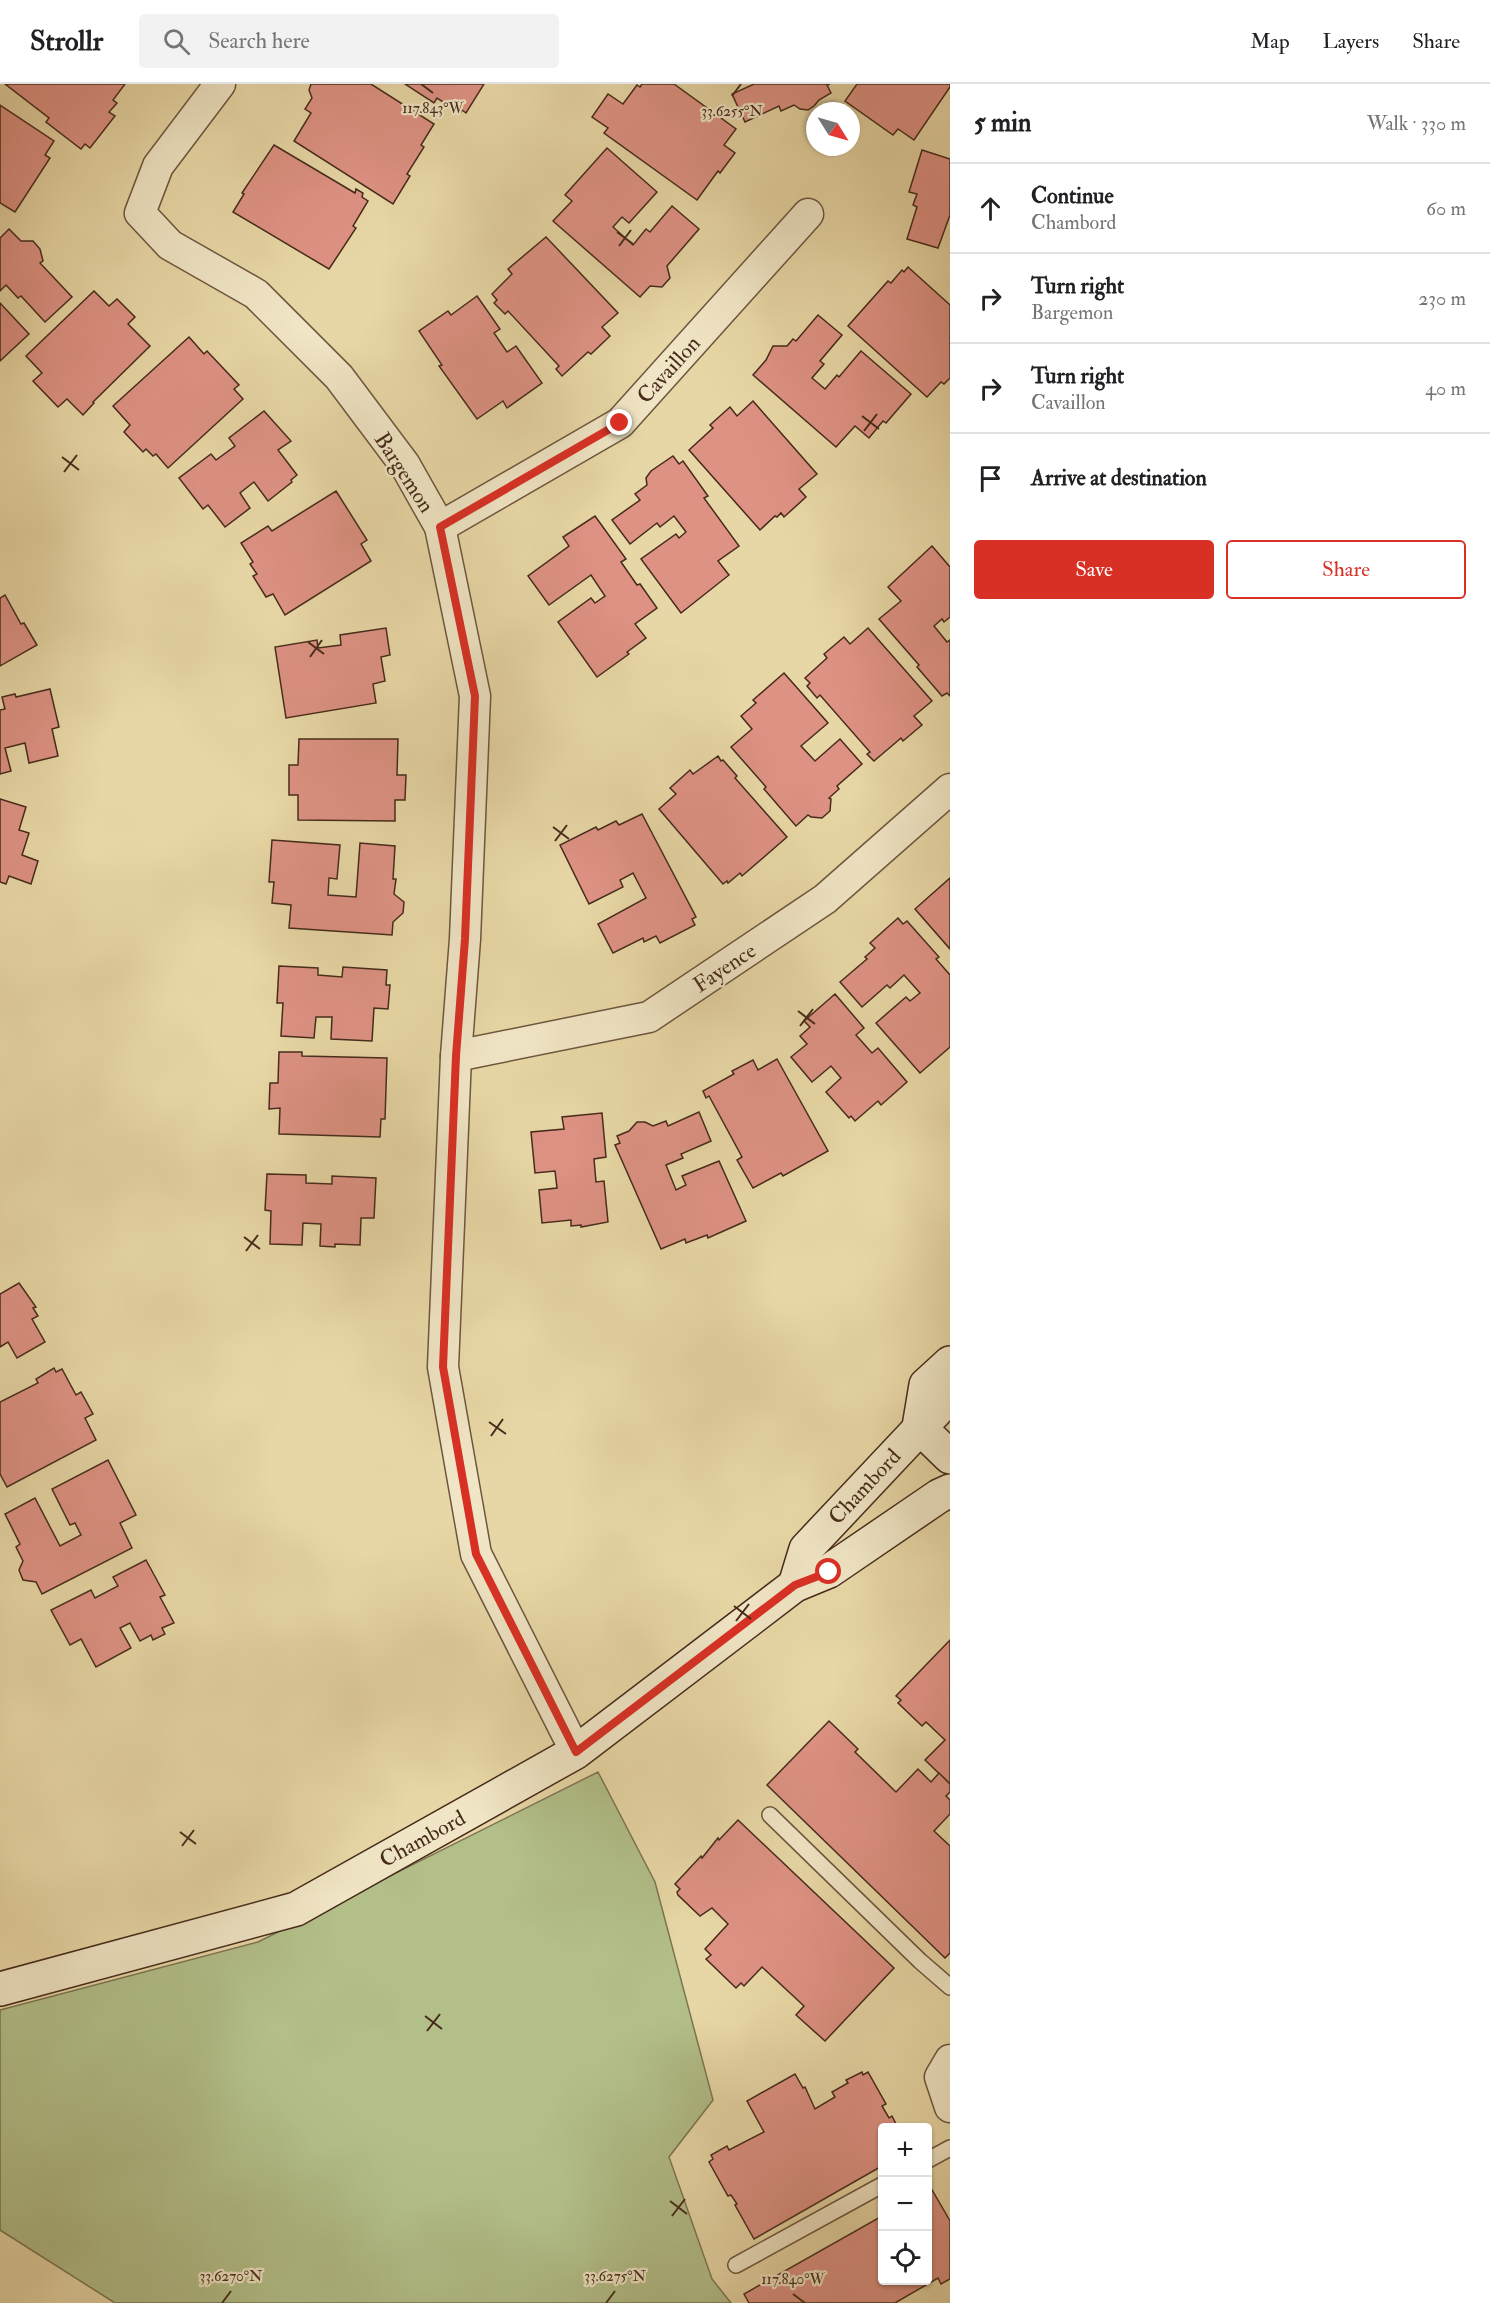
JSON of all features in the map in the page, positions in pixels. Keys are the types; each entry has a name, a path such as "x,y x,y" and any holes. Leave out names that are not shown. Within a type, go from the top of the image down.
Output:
{"street":[{"name":"Bargemon","path":"220,84 158,165 140,213 170,245 256,294 339,377 405,465 440,527 475,696 465,939 456,1056 443,1367 476,1554 576,1752"},
{"name":"Cavaillon","path":"440,527 620,423 808,214"},
{"name":"Fayence","path":"456,1056 649,1017 825,899 950,789"},
{"path":"950,1363 926,1385 919,1427 950,1457"},
{"name":"Chambord","path":"795,1585 806,1549 950,1396"},
{"name":"Chambord","path":"0,1989 296,1909 576,1752 795,1585 829,1572 930,1502 950,1491"},
{"path":"950,2060 940,2077 950,2107"}],"lane":[{"path":"770,1815 950,1987"},
{"path":"932,2157 950,2148"},
{"path":"736,2265 878,2187"}],"green space":[{"path":"598,1772 655,1882 713,2100 669,2157 712,2279 731,2303 115,2303 0,2230 0,2010 258,1942"}],"building":[{"path":"5,84 125,84 113,100 117,103 109,112 115,116 90,148 85,144 81,149 46,122 49,118"},
{"path":"311,84 371,84 434,124 421,145 424,147 407,174 410,176 393,204 294,141 311,113 305,109 312,98 309,90"},
{"path":"405,84 484,84 466,113 462,110 460,113 437,98 434,103"},
{"path":"642,84 674,84 736,129 724,145 735,153 720,173 718,171 697,200 604,133 608,128 592,117 608,94 623,104 637,85 640,87"},
{"path":"754,84 830,84 827,85 831,93 817,102 806,102 806,110 794,105 781,111 779,106 745,122 732,94"},
{"path":"857,84 950,84 914,140 898,129 893,135 860,112 860,102 845,101"},
{"path":"0,105 54,141 45,155 50,158 15,212 0,203"},
{"path":"274,145 355,193 356,189 363,193 362,197 368,201 353,226 356,228 329,269 233,212 244,194 242,193"},
{"path":"607,148 657,192 629,223 622,217 613,227 633,245 646,229 650,232 672,206 699,229 667,266 670,278 662,287 650,286 640,297 553,221 572,201 565,195"},
{"path":"922,150 950,159 950,215 938,248 907,239 917,207 913,205 917,194 909,192"},
{"path":"9,229 21,241 33,241 40,249 43,261 40,263 72,297 45,322 21,296 18,298 6,285 0,291 0,238"},
{"path":"546,237 618,313 602,327 610,336 562,376 556,369 559,366 508,311 505,314 494,303 497,300 492,294 512,274 508,269"},
{"path":"908,267 950,305 950,378 944,384 941,382 927,397 848,326 888,281 891,283 902,270 904,272"},
{"path":"94,291 109,306 117,299 135,317 128,324 150,346 93,402 83,415 67,399 58,407 33,381 42,373 26,356"},
{"path":"477,296 500,329 494,333 507,352 516,346 542,383 507,408 503,401 477,419 439,366 442,365 419,331 448,311 451,315"},
{"path":"0,303 29,334 0,361"},
{"path":"818,315 842,335 820,361 824,364 812,378 825,389 837,375 839,377 861,351 911,394 886,423 883,421 869,438 855,426 836,447 753,375 766,360 773,346 787,346 793,339 796,341"},
{"path":"189,337 204,354 207,351 239,385 234,389 243,399 168,468 156,454 153,456 146,449 143,452 124,432 130,425 113,406"},
{"path":"753,401 817,474 799,489 806,497 784,517 781,513 775,516 760,530 689,450 713,428 710,425 730,407 737,416"},
{"path":"264,411 291,441 278,450 297,475 291,480 292,482 268,501 254,482 240,493 250,508 225,527 208,505 203,509 179,478 211,454 216,460 235,446 229,438"},
{"path":"673,456 679,464 683,461 708,496 704,498 739,546 718,561 729,575 681,613 641,559 676,534 679,538 686,532 674,516 660,527 657,523 630,544 612,520 640,500 635,494 647,485 646,478 651,471"},
{"path":"336,491 367,540 361,544 371,561 285,615 273,594 266,597 253,576 257,574 250,564 253,562 241,543 268,526 272,531"},
{"path":"595,516 626,559 621,562 657,608 635,624 646,638 627,652 629,654 597,677 558,622 591,598 595,603 605,596 591,575 549,605 528,576 569,546 563,537"},
{"path":"932,546 950,567 950,617 944,622 942,619 934,626 947,642 950,640 950,696 947,693 942,696 917,667 919,665 879,619 901,601 888,587"},
{"path":"5,595 21,624 24,623 37,645 0,666 0,598"},
{"path":"386,628 390,655 381,657 385,681 373,684 376,703 286,718 275,647 317,640 318,648 341,645 340,635"},
{"path":"868,628 932,701 914,716 922,725 903,741 901,738 874,761 867,754 870,752 820,695 817,698 807,686 810,683 805,678 827,658 824,654 844,637 850,644"},
{"path":"784,673 828,723 801,746 815,761 840,739 862,764 837,786 839,789 829,798 831,799 830,811 822,818 808,815 796,826 731,747 752,729 741,716 756,703 753,700"},
{"path":"50,689 59,727 52,729 58,756 29,763 25,743 5,748 11,771 0,774 0,710 5,709 2,697 15,694 16,697"},
{"path":"299,739 398,739 397,775 406,775 405,800 395,800 395,821 298,820 298,795 289,795 289,765 298,765"},
{"path":"718,756 787,837 742,876 740,873 728,883 727,881 723,884 659,809 676,794 670,788 690,770 693,774"},
{"path":"0,799 26,807 19,830 29,833 22,855 38,861 31,884 9,876 6,884 0,882"},
{"path":"642,814 696,917 692,919 695,925 660,943 656,936 644,942 643,938 613,953 598,924 646,898 633,873 620,880 623,887 589,904 560,845 596,827 598,830 616,821 619,825"},
{"path":"272,840 340,845 337,879 329,878 328,895 356,897 360,843 395,846 394,894 404,902 403,913 393,922 392,935 289,928 291,905 272,903 274,882 269,882"},
{"path":"950,878 950,949 915,909"},
{"path":"898,918 903,924 907,921 939,957 936,959 950,975 950,1047 920,1073 876,1023 906,997 910,1001 920,993 904,975 890,988 887,985 862,1007 840,982 867,959 865,957 875,948 870,943"},
{"path":"279,966 318,968 318,975 342,977 343,967 387,970 386,985 390,985 388,1009 374,1008 372,1041 331,1039 332,1017 316,1017 314,1038 281,1036 283,1003 277,1003"},
{"path":"835,994 864,1028 856,1035 872,1053 878,1048 907,1082 881,1105 878,1101 855,1121 851,1116 849,1118 826,1092 841,1078 831,1066 812,1082 791,1057 807,1044 800,1036 810,1027 804,1021"},
{"path":"279,1052 302,1052 302,1056 387,1058 385,1119 381,1119 380,1137 279,1134 280,1108 269,1109 270,1083 278,1083"},
{"path":"777,1059 828,1151 783,1176 781,1173 753,1188 737,1160 742,1157 709,1096 706,1098 703,1091 734,1074 732,1071 753,1060 758,1070"},
{"path":"699,1112 711,1141 681,1154 683,1158 666,1165 676,1190 686,1185 682,1176 719,1161 746,1221 708,1238 707,1235 686,1243 685,1239 661,1249 615,1145 620,1143 617,1136 629,1131 637,1122 645,1122 653,1126 666,1121 668,1126"},
{"path":"602,1113 606,1157 594,1159 596,1182 604,1181 608,1222 581,1227 581,1225 571,1226 571,1220 542,1223 539,1190 557,1188 555,1171 535,1173 531,1132 564,1129 562,1117"},
{"path":"267,1174 306,1175 306,1183 332,1184 332,1176 376,1178 374,1218 361,1218 360,1245 320,1246 321,1224 303,1223 302,1245 270,1244 271,1211 265,1210"},
{"path":"19,1283 36,1307 33,1308 38,1316 32,1319 45,1342 17,1358 8,1342 0,1347 0,1294"},
{"path":"54,1368 56,1372 62,1369 76,1395 81,1392 93,1414 85,1418 96,1440 7,1487 0,1474 0,1402 38,1383 36,1379"},
{"path":"108,1460 136,1515 120,1523 132,1548 42,1594 36,1582 23,1580 19,1570 23,1561 16,1547 20,1544 5,1514 35,1498 60,1546 81,1535 75,1523 70,1525 52,1489"},
{"path":"146,1560 165,1595 160,1597 174,1623 162,1628 165,1634 153,1640 151,1635 140,1641 130,1623 120,1628 131,1648 96,1667 81,1639 70,1645 51,1610 91,1590 95,1598 118,1586 113,1577"},
{"path":"950,1640 950,1784 925,1760 945,1740 926,1722 922,1726 898,1703 901,1700 896,1696"},
{"path":"829,1721 858,1749 855,1752 896,1792 918,1769 931,1782 939,1773 950,1784 950,1792 946,1796 950,1800 950,1814 934,1831 950,1846 950,1953 945,1958 767,1785"},
{"path":"738,1820 894,1968 825,2041 796,2015 804,2006 762,1967 744,1986 741,1983 736,1988 706,1959 711,1955 705,1949 728,1924 712,1908 700,1916 678,1895 677,1892 680,1889 675,1884"},
{"path":"862,2072 863,2075 868,2072 886,2104 882,2106 889,2118 892,2116 896,2123 878,2123 878,2168 754,2239 735,2205 737,2204 731,2195 728,2196 709,2162 713,2159 711,2155 727,2146 729,2150 764,2132 747,2101 795,2074 803,2088 805,2087 815,2109 835,2097 832,2092 848,2083 846,2080"},
{"path":"932,2190 950,2221 950,2279 941,2284 938,2278 932,2281"},
{"path":"878,2218 878,2285 926,2285 895,2303 749,2303 744,2294"}],"route":[{"path":"620,423 440,527 475,696 465,939 456,1056 443,1367 476,1554 576,1752 795,1585 829,1572"}]}
